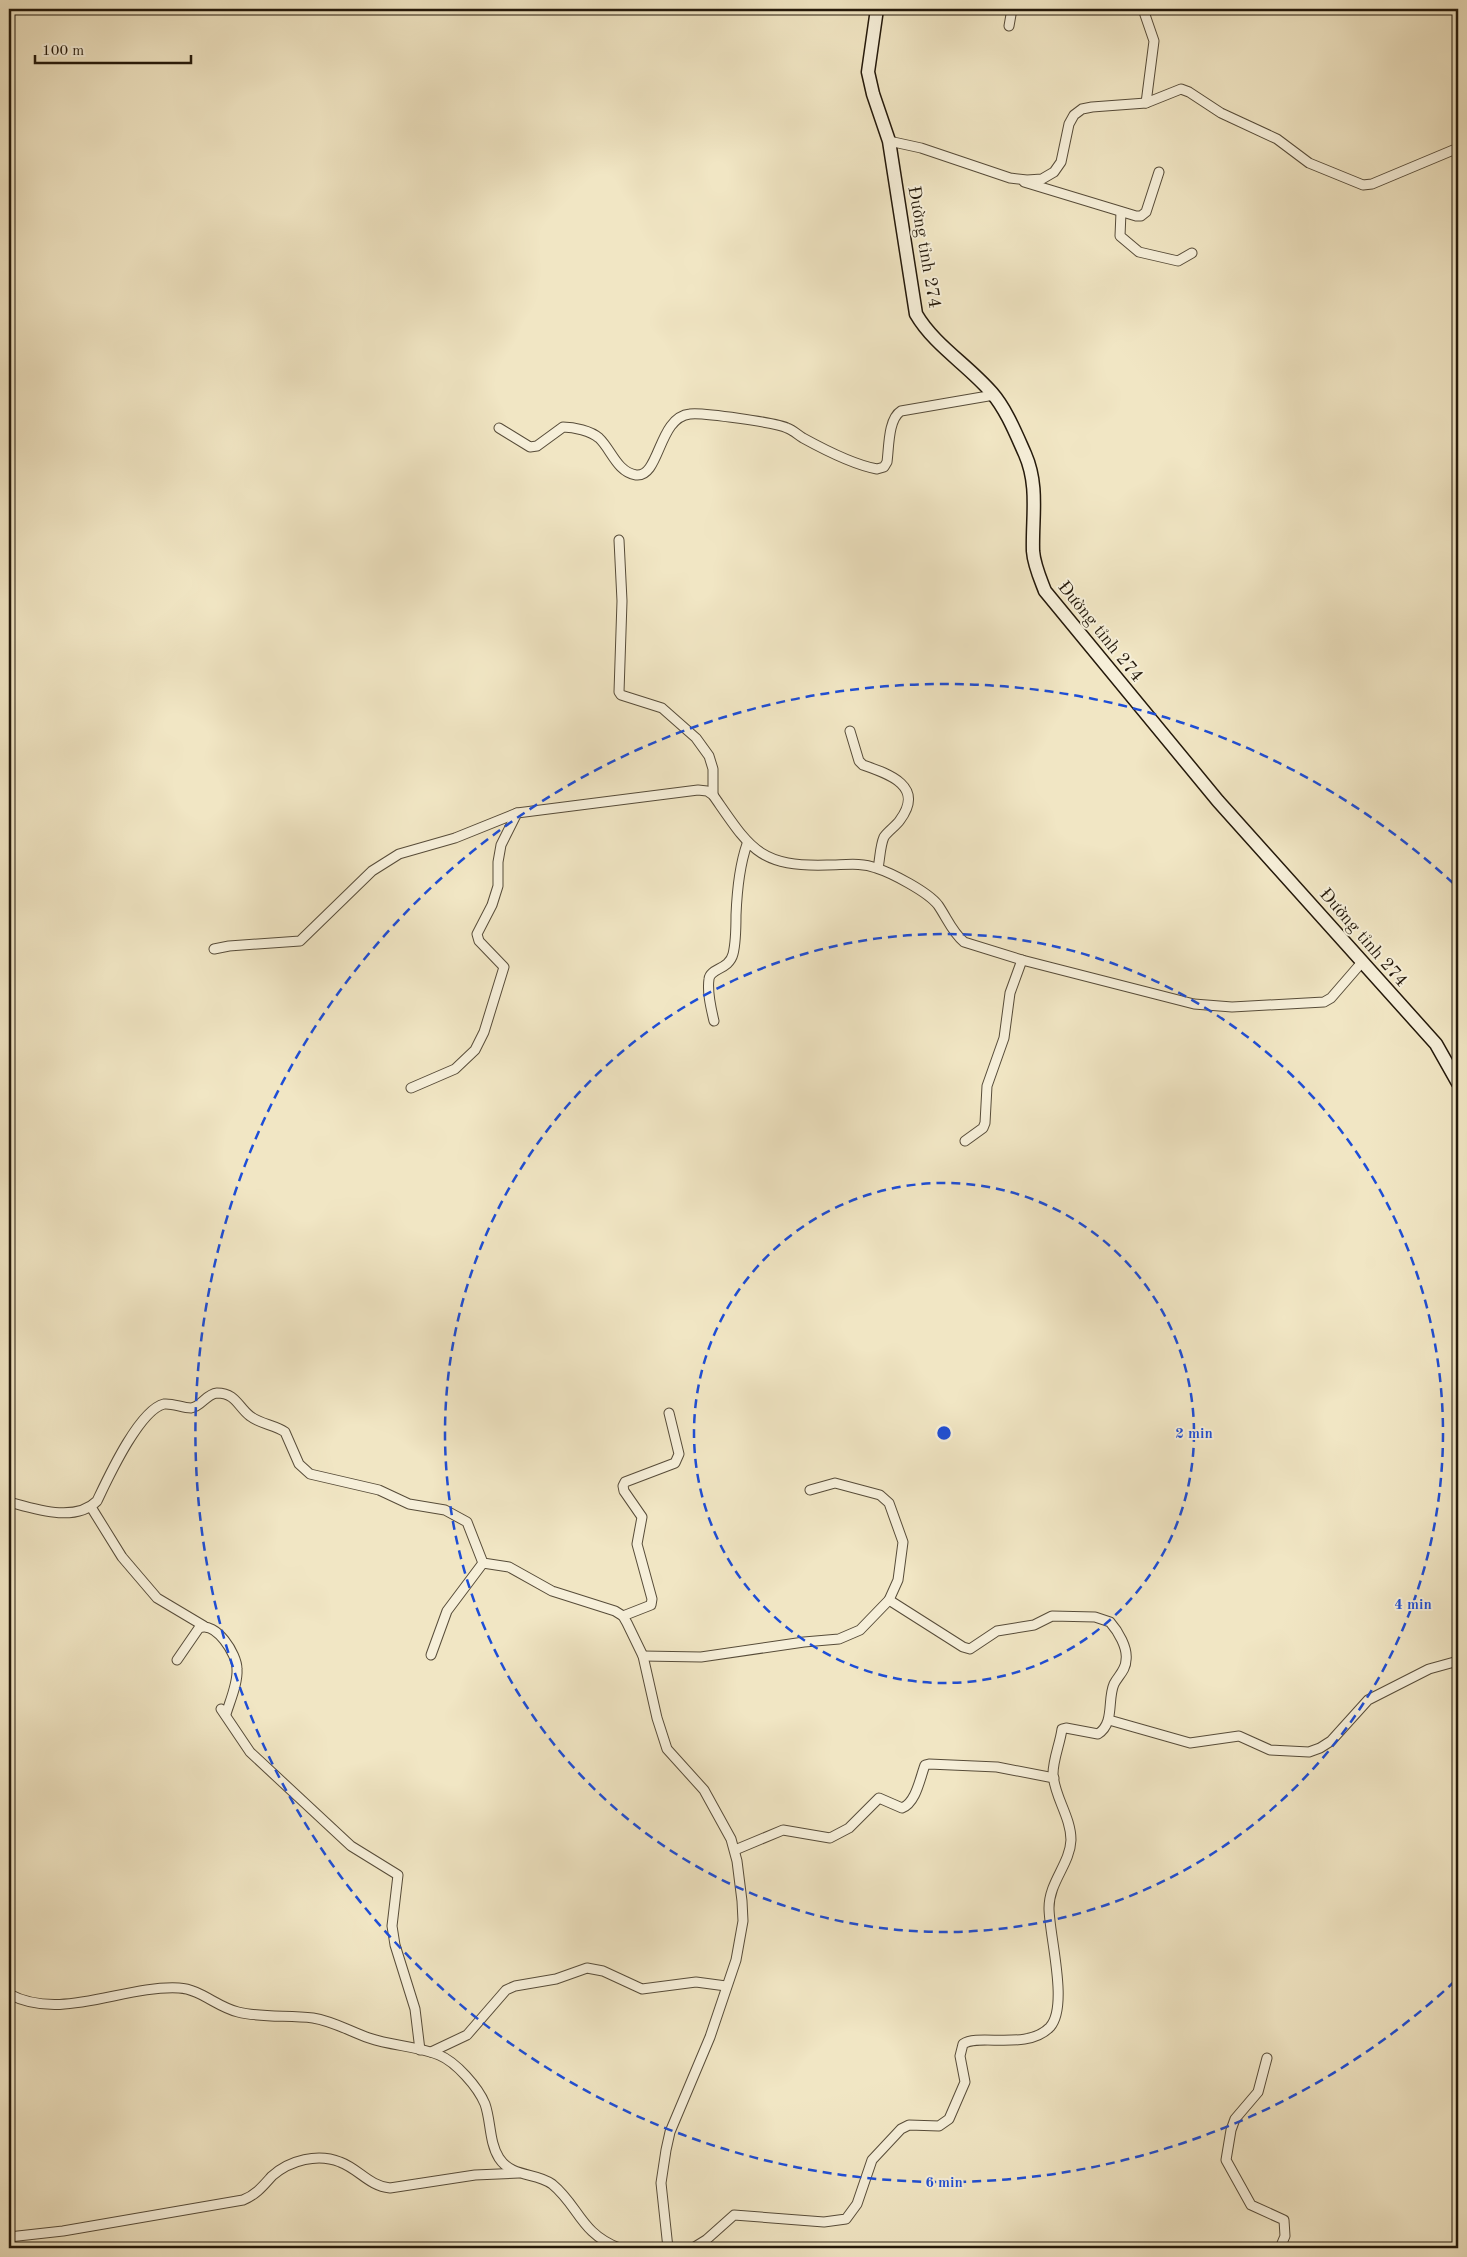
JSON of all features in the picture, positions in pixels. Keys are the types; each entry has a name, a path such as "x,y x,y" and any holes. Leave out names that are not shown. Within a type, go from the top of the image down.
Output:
{"main road":[{"name":"Đường tỉnh 274","path":"877,9 868,72 888,141 916,314 925,330 994,395 1024,453 1032,474 1035,504 1033,552 1037,572 1045,591 1218,801 1436,1044 1458,1083"}],"street":[{"path":"1009,26 1012,9"},
{"path":"1143,9 1154,41 1146,103"},
{"path":"1010,178 1042,179 1054,172 1061,162 1069,124 1074,115 1082,109 1092,106 1146,103 1181,89 1189,92 1221,113 1277,139 1309,163 1363,186 1458,148"},
{"path":"888,141 921,148 1010,178 1136,216 1142,216 1146,212 1159,172"},
{"path":"1122,212 1120,236 1133,249 1178,261 1192,253"},
{"path":"499,428 530,447 537,446 563,427 592,434 599,438 626,471 636,475 644,474 650,470 667,430 679,418 695,414 783,426 809,441 877,469 884,467 887,462 896,414 901,411 994,395"},
{"path":"619,540 622,601 619,692 626,697 662,708 696,738 709,756 713,769 713,795"},
{"path":"850,732 859,761 863,765 901,781 907,789 906,810 885,837 878,868"},
{"path":"214,949 229,946 300,941 362,880 387,861 399,854 455,838 517,813 698,790 707,791 713,795 747,844 762,855 780,863 801,866 862,864 878,868 932,899 957,936 964,942 1022,960 1178,1000 1232,1007 1324,1002 1331,998 1363,961"},
{"path":"411,1088 455,1069 476,1050 484,1032 504,967 480,941 477,934 492,905 498,886 498,862 501,845 517,813"},
{"path":"714,1021 708,986 709,976 710,973 726,966 733,955 741,862 747,844"},
{"path":"965,1141 983,1128 985,1123 987,1086 1004,1038 1012,984 1022,960"},
{"path":"9,1502 55,1512 91,1507 97,1501 130,1436 158,1407 164,1404 190,1408 217,1393 230,1395 236,1399 249,1415 285,1432 299,1464 310,1474 379,1490 402,1502 445,1510 462,1518 467,1522 483,1563"},
{"path":"623,1616 647,1608 651,1605 652,1599 637,1544 642,1517 624,1491 623,1486 625,1482 675,1463 678,1459 679,1454 669,1413"},
{"path":"643,1656 701,1657 804,1642 839,1639 860,1630 889,1600 898,1580 903,1549 895,1519 886,1498 835,1482 810,1490"},
{"path":"91,1507 122,1557 157,1598 204,1626 211,1628 222,1637 237,1669 223,1712 250,1752 352,1846 398,1875 392,1926 395,1945 415,2009 420,2050"},
{"path":"483,1563 509,1567 552,1591 615,1611 623,1616 643,1656 657,1718 667,1749 704,1790 735,1850 743,1921 736,1960 710,2037 670,2132 662,2183 668,2248"},
{"path":"431,1655 447,1611 483,1563"},
{"path":"693,2248 711,2236 734,2215 824,2222 846,2219 857,2204 872,2160 904,2126 939,2126 949,2119 965,2082 960,2056 963,2044 973,2041 1012,2042 1049,2028 1055,2020 1058,2008 1050,1898 1071,1840 1054,1778 1054,1765 1062,1729 1066,1728 1098,1734 1103,1731 1109,1720 1112,1692 1127,1659 1119,1636 1110,1622 1095,1617 1052,1616 1028,1627 998,1631 970,1648 963,1647 889,1600"},
{"path":"177,1660 199,1628 204,1626"},
{"path":"1109,1720 1190,1743 1239,1736 1270,1750 1296,1753 1309,1752 1331,1741 1368,1700 1429,1669 1458,1661"},
{"path":"735,1850 783,1830 830,1838 849,1828 879,1798 902,1808 907,1806 913,1798 925,1765 929,1764 997,1767 1054,1778"},
{"path":"430,2052 467,2035 506,1990 515,1986 556,1979 587,1968 603,1971 642,1989 696,1982 726,1986"},
{"path":"9,1994 21,2000 47,2006 144,1990 182,1988 201,1994 237,2011 323,2020 370,2038 430,2052 449,2060 481,2096 500,2158 508,2167 519,2173 546,2180 553,2185 587,2228 597,2237 619,2248"},
{"path":"1267,2058 1258,2092 1235,2119 1230,2130 1226,2160 1251,2205 1278,2215 1284,2220 1285,2236 1280,2248"},
{"path":"9,2237 62,2231 243,2200 252,2197 286,2166 305,2159 325,2158 340,2162 379,2187 390,2188 476,2175 519,2173"}]}
